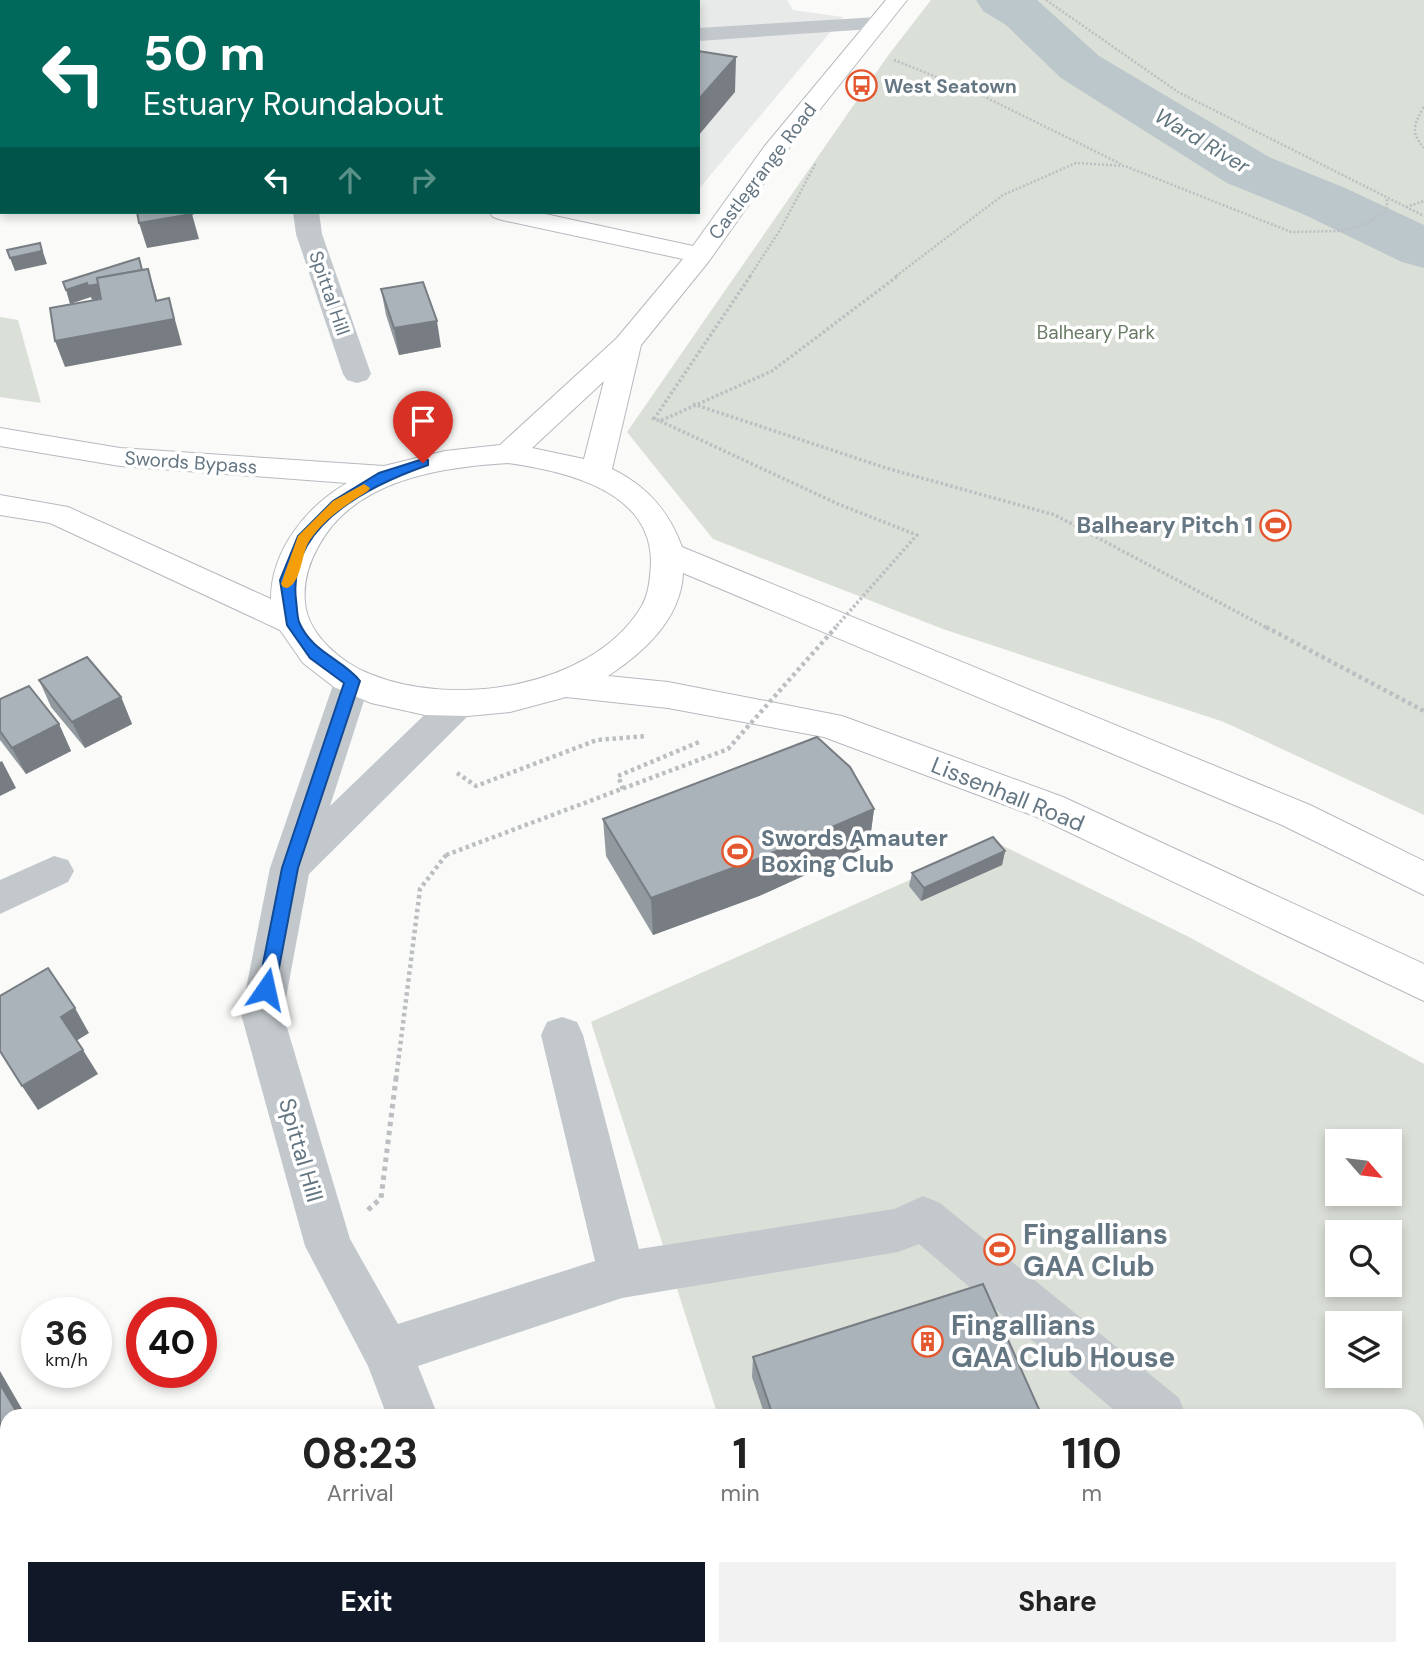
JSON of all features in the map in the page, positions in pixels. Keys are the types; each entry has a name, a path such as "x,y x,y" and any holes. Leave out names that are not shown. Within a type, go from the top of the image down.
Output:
{"main road":[{"name":"Castlegrange Road","path":"508,454 627,344 700,255 766,161 897,0"},
{"path":"511,214 700,255"},
{"name":"Castlegrange Road","path":"596,473 627,344"},
{"name":"Swords Bypass","path":"0,438 120,457 384,476"},
{"path":"508,454 554,460 596,473 631,494 656,522 668,554 665,590 647,626 613,658 566,684 513,699 457,705 395,696 352,681 315,655 292,622 287,580 303,539 337,503 384,476 434,461 465,455 508,454"},
{"path":"0,505 57,514 292,622"},
{"path":"668,554 1296,815 1424,879"},
{"name":"Lissenhall Road","path":"566,684 668,695 829,725 1050,807 1370,956 1424,984"}],"street":[{"path":"843,6 878,23"},
{"path":"700,35 878,23"},
{"name":"Spittal Hill","path":"306,214 309,234 358,374"},
{"name":"Spittal Hill","path":"352,681 290,868 262,1014 329,1247 387,1352 410,1409"},
{"path":"290,868 457,705"},
{"path":"0,898 54,871"},
{"path":"562,1035 622,1275"},
{"path":"387,1352 622,1275 898,1230 923,1218 1153,1409"}],"path":[{"path":"1046,0 1178,92 1424,216"},
{"path":"852,53 887,57 940,75 1125,166 1291,232 1320,235 1356,228 1387,211 1387,199"},
{"path":"1424,107 1412,128 1414,137 1424,148"},
{"path":"657,420 681,374 772,245 818,159"},
{"path":"657,420 772,371 1003,195 1076,163 1125,166"},
{"path":"1406,207 1424,201"},
{"path":"693,404 886,468 1055,515 1424,711"},
{"path":"329,1247 381,1198 420,889 446,855 728,749 917,535 838,504 657,420"},
{"path":"457,773 476,786 597,740 648,736"},
{"path":"623,789 618,776 703,741"}],"shaded area":[{"path":"700,0 787,0 793,10 843,17 700,188"}],"green space":[{"name":"Balheary Park","path":"931,0 1424,0 1424,815 1224,722 943,629 713,539 627,432 887,57"},
{"path":"0,317 18,320 41,403 0,397"},
{"name":"Fingallians GAA Club","path":"995,842 1187,936 1424,1064 1424,1409 716,1409 591,1022"}],"building":[{"path":"700,51 736,57 700,98"},
{"path":"137,214 192,214 139,223"},
{"path":"40,243 42,251 10,258 7,250"},
{"path":"139,258 142,270 97,278 99,284 88,286 87,283 66,290 63,282"},
{"path":"148,269 156,301 169,298 174,319 55,341 50,308 101,299 97,278"},
{"path":"423,282 437,321 394,328 381,289"},
{"path":"87,657 121,697 72,722 39,680"},
{"path":"29,686 59,724 12,748 0,731 0,699"},
{"path":"817,737 850,767 874,809 760,858 651,898 603,819"},
{"path":"993,837 1005,851 924,888 912,873"},
{"path":"48,968 75,1008 61,1017 83,1050 22,1086 0,1051 0,996"},
{"name":"Fingallians GAA Club House","path":"983,1284 1039,1409 771,1409 753,1357"},
{"path":"0,1384 15,1409 0,1409"}],"waterway":[{"name":"Ward River","path":"1001,0 1024,14 1080,67 1248,170 1324,201 1424,249"}],"slow traffic":[{"path":"287,584 303,539 337,503 364,488"}],"place":[{"name":"West Seatown","path":"861,86"},
{"name":"Balheary Pitch 1","path":"1276,525"},
{"name":"Swords Amauter Boxing Club","path":"738,851"},
{"name":"Fingallians GAA Club","path":"1000,1250"},
{"name":"Fingallians GAA Club House","path":"928,1341"}],"route":[{"path":"266,989 290,868 352,681 315,655 292,622 287,580 303,539 337,503 384,476 423,463"}]}
